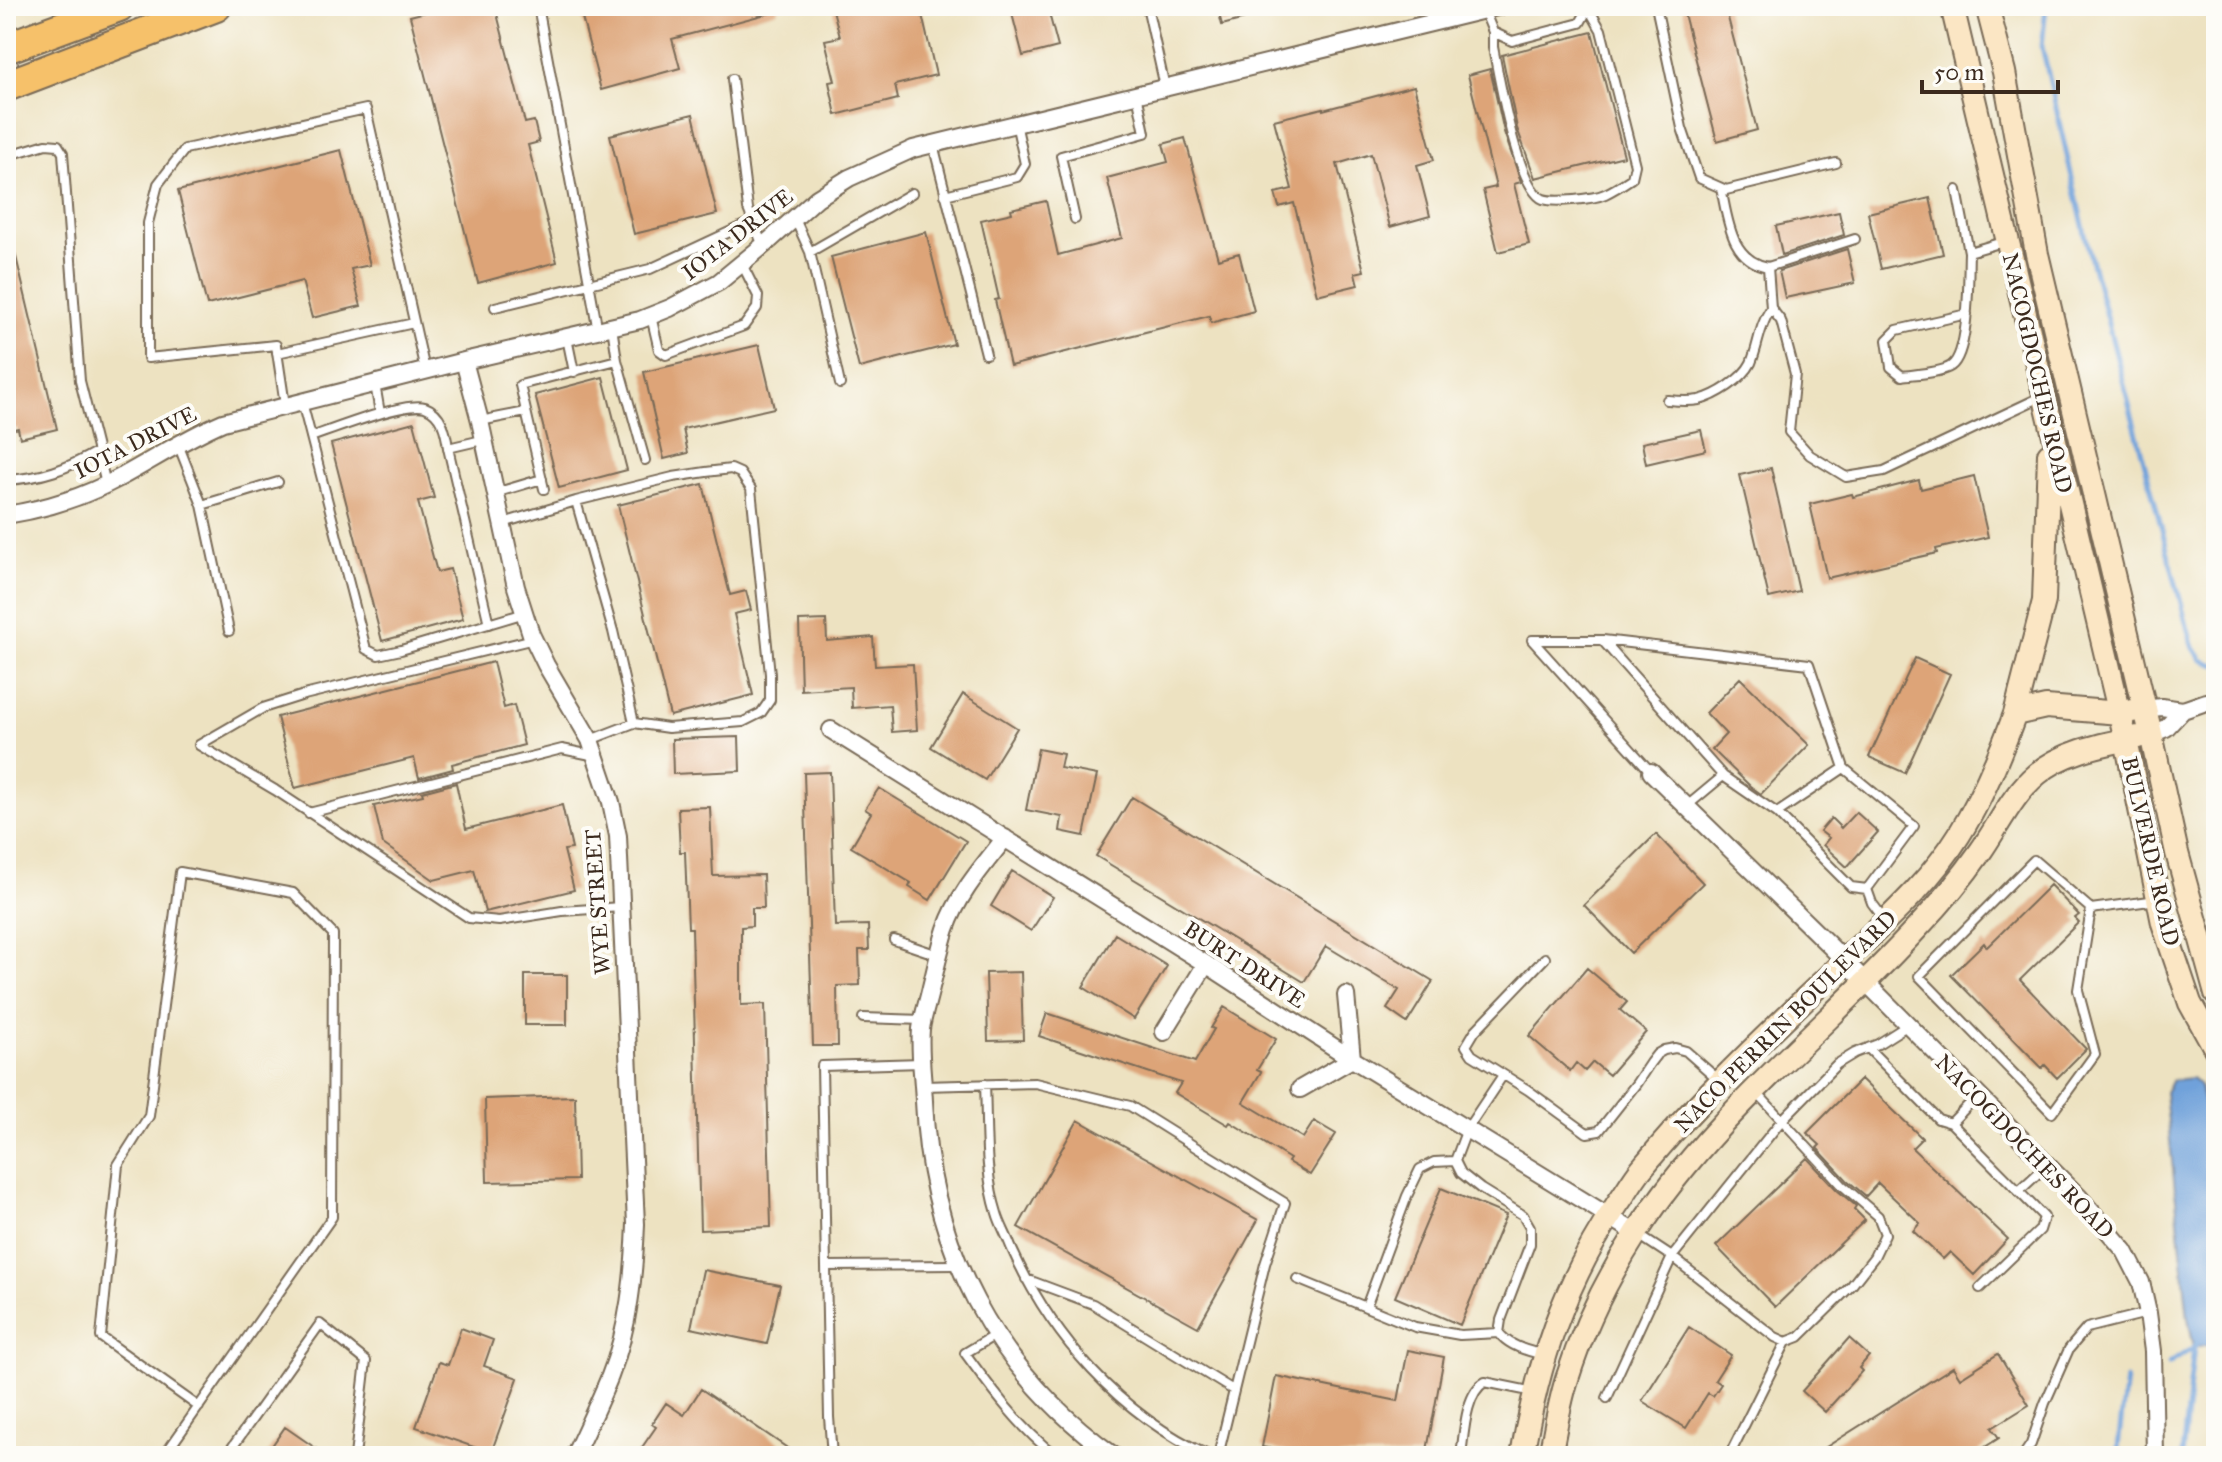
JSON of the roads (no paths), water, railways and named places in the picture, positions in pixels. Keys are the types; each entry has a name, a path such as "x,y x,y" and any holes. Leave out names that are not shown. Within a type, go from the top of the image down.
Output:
{"highway":[{"path":"6,48 119,6"},
{"path":"6,86 216,6"}],"main road":[{"name":"NACOGDOCHES ROAD","path":"1952,6 2126,740"},
{"name":"NACOGDOCHES ROAD","path":"1987,6 2004,72 2037,254 2151,734"},
{"name":"NACO PERRIN BOULEVARD","path":"1522,1456 1535,1392 1557,1316 1588,1252 1640,1170 1721,1081 1886,922 1923,882 1959,835 2000,755 2015,714 2044,601 2050,425"},
{"path":"2015,714 2046,707 2120,713 2145,709"},
{"name":"NACO PERRIN BOULEVARD","path":"1550,1456 1567,1380 1587,1327 1616,1266 1665,1190 1755,1091 1866,983 1955,885 2012,801 2038,773 2069,755 2151,734"},
{"name":"BULVERDE ROAD","path":"2151,734 2177,853 2216,994"},
{"name":"BULVERDE ROAD","path":"2126,740 2163,923 2190,1003 2216,1050"}],"street":[{"name":"IOTA DRIVE","path":"6,515 54,505 106,484 178,443 223,422 651,316 719,282 817,198 849,178 913,149 1491,8"},
{"name":"WYE STREET","path":"464,361 516,587 546,665 593,748 611,802 618,836 636,1224 635,1266 628,1311 611,1374 574,1456"},
{"path":"2145,709 2161,707 2183,710 2206,702 2216,703"},
{"path":"2151,734 2166,728 2183,710"},
{"name":"BURT DRIVE","path":"831,730 1352,1059 1636,1233"},
{"name":"NACOGDOCHES ROAD","path":"1651,772 1845,961 2079,1197 2125,1251 2141,1282 2148,1313 2153,1351 2155,1456"},
{"path":"1005,838 971,880 947,927 923,1020 922,1063 929,1169 958,1265 995,1335 1024,1375 1056,1409 1114,1456"},
{"path":"1164,1032 1206,964"},
{"path":"1300,1089 1352,1059 1346,995"}],"lane":[{"path":"538,6 589,284 617,360 645,460"},
{"path":"1147,6 1165,87"},
{"path":"1656,6 1682,128 1699,178 1726,190 1836,163"},
{"path":"1493,32 1512,41 1580,23 1589,7"},
{"path":"1491,8 1493,47 1517,154 1528,183 1540,198 1555,201 1602,196 1632,178 1635,165 1601,30 1589,7"},
{"path":"732,79 748,209 763,246"},
{"path":"1075,219 1061,156 1145,133 1137,93"},
{"path":"425,371 366,109 185,149 158,184 148,223 148,358 276,345 282,382 311,437 366,649 378,655 525,613"},
{"path":"945,195 1017,177 1025,164 1016,123"},
{"path":"932,143 986,354"},
{"path":"6,156 46,144 58,145 63,153 80,381 106,484"},
{"path":"1721,188 1736,247 1752,260 1768,267 1855,239"},
{"path":"1957,190 1969,252 1967,314 1958,359 1948,369 1902,376 1891,367 1887,340 1897,330 1967,314"},
{"path":"810,252 912,193"},
{"path":"795,219 810,252 840,384"},
{"path":"495,307 650,269 753,221"},
{"path":"1969,252 2007,241"},
{"path":"651,316 659,350 666,355 744,326 757,308 758,296 742,264"},
{"path":"1768,267 1771,308 1781,321 1795,374 1789,432 1810,455 1846,477 1884,471 2043,396"},
{"path":"1667,400 1707,398 1741,374 1751,362 1762,322 1771,308"},
{"path":"277,353 414,323"},
{"path":"567,338 574,372"},
{"path":"544,489 520,385 617,360"},
{"path":"375,383 380,413"},
{"path":"311,437 380,413 423,406 432,411 446,430 489,624"},
{"path":"480,421 526,412"},
{"path":"448,448 482,440"},
{"path":"178,443 202,505 229,631"},
{"path":"6,480 66,469 98,451"},
{"path":"309,813 562,749 593,748 634,723 668,728 743,722 761,713 770,700 751,489 740,473 731,469 673,477 502,523"},
{"path":"495,493 542,479"},
{"path":"202,505 278,482"},
{"path":"576,501 613,631 634,723"},
{"path":"534,639 304,695 263,708 199,745 469,918 499,921 562,911 621,907"},
{"path":"1651,772 1532,640 1602,640 1809,664 1844,768 1914,826 1867,889"},
{"path":"1602,640 1723,776 1777,813 1851,887 1867,889"},
{"path":"1777,813 1844,768"},
{"path":"1687,806 1723,776"},
{"path":"2091,909 2078,990 2095,1054 2052,1113 1919,976 2034,860 2091,909 2158,900"},
{"path":"164,1456 199,1407 332,1217 333,934 293,893 180,872 149,1116 118,1165 101,1337 199,1407"},
{"path":"1867,889 1872,903 1886,922"},
{"path":"894,940 939,956"},
{"path":"1545,958 1475,1031 1466,1046 1472,1055 1528,1090 1587,1133 1599,1131 1657,1054 1664,1050 1675,1048 1686,1051 1721,1081"},
{"path":"863,1018 923,1020"},
{"path":"1607,1398 1672,1257 1782,1120 1837,1064 1908,1025"},
{"path":"1868,1048 1938,1119 1951,1123 2044,1217 2040,1230 1980,1288"},
{"path":"832,1456 822,1066 922,1063"},
{"path":"1503,1075 1467,1129 1455,1161 1461,1173 1523,1215 1530,1227 1530,1244 1499,1333 1505,1341 1526,1351 1545,1355"},
{"path":"923,1086 1035,1083 1130,1106 1285,1203 1265,1264 1218,1456"},
{"path":"985,1084 988,1163 997,1213 1026,1279 1069,1343 1107,1387 1184,1444 1210,1456"},
{"path":"1729,1456 1786,1342 1799,1337 1852,1285 1874,1257 1885,1234 1878,1216 1842,1185 1755,1091"},
{"path":"1951,1123 1978,1095"},
{"path":"1366,1307 1420,1169 1434,1162 1455,1161"},
{"path":"2019,1191 2047,1165"},
{"path":"1636,1233 1775,1337 1786,1342"},
{"path":"826,1266 958,1265"},
{"path":"1026,1279 1093,1304 1233,1390"},
{"path":"1297,1279 1415,1327 1460,1335 1499,1333"},
{"path":"2023,1456 2031,1444 2069,1349 2087,1328 2148,1313"},
{"path":"226,1456 320,1324 366,1361 355,1456"},
{"path":"995,1335 965,1353 1000,1400 1039,1443 1056,1456"},
{"path":"1461,1456 1471,1400 1478,1386 1485,1382 1535,1392"}],"water":[{"path":"2192,1078 2199,1084 2216,1152 2216,1345 2194,1347 2188,1318 2165,1092 2172,1080"}],"waterway":[{"path":"2046,6 2042,47 2088,247 2192,645 2202,660 2216,665"},
{"path":"2182,1456 2194,1347 2197,1343"},
{"path":"2169,1364 2194,1347"},
{"path":"2117,1456 2126,1379"}]}
